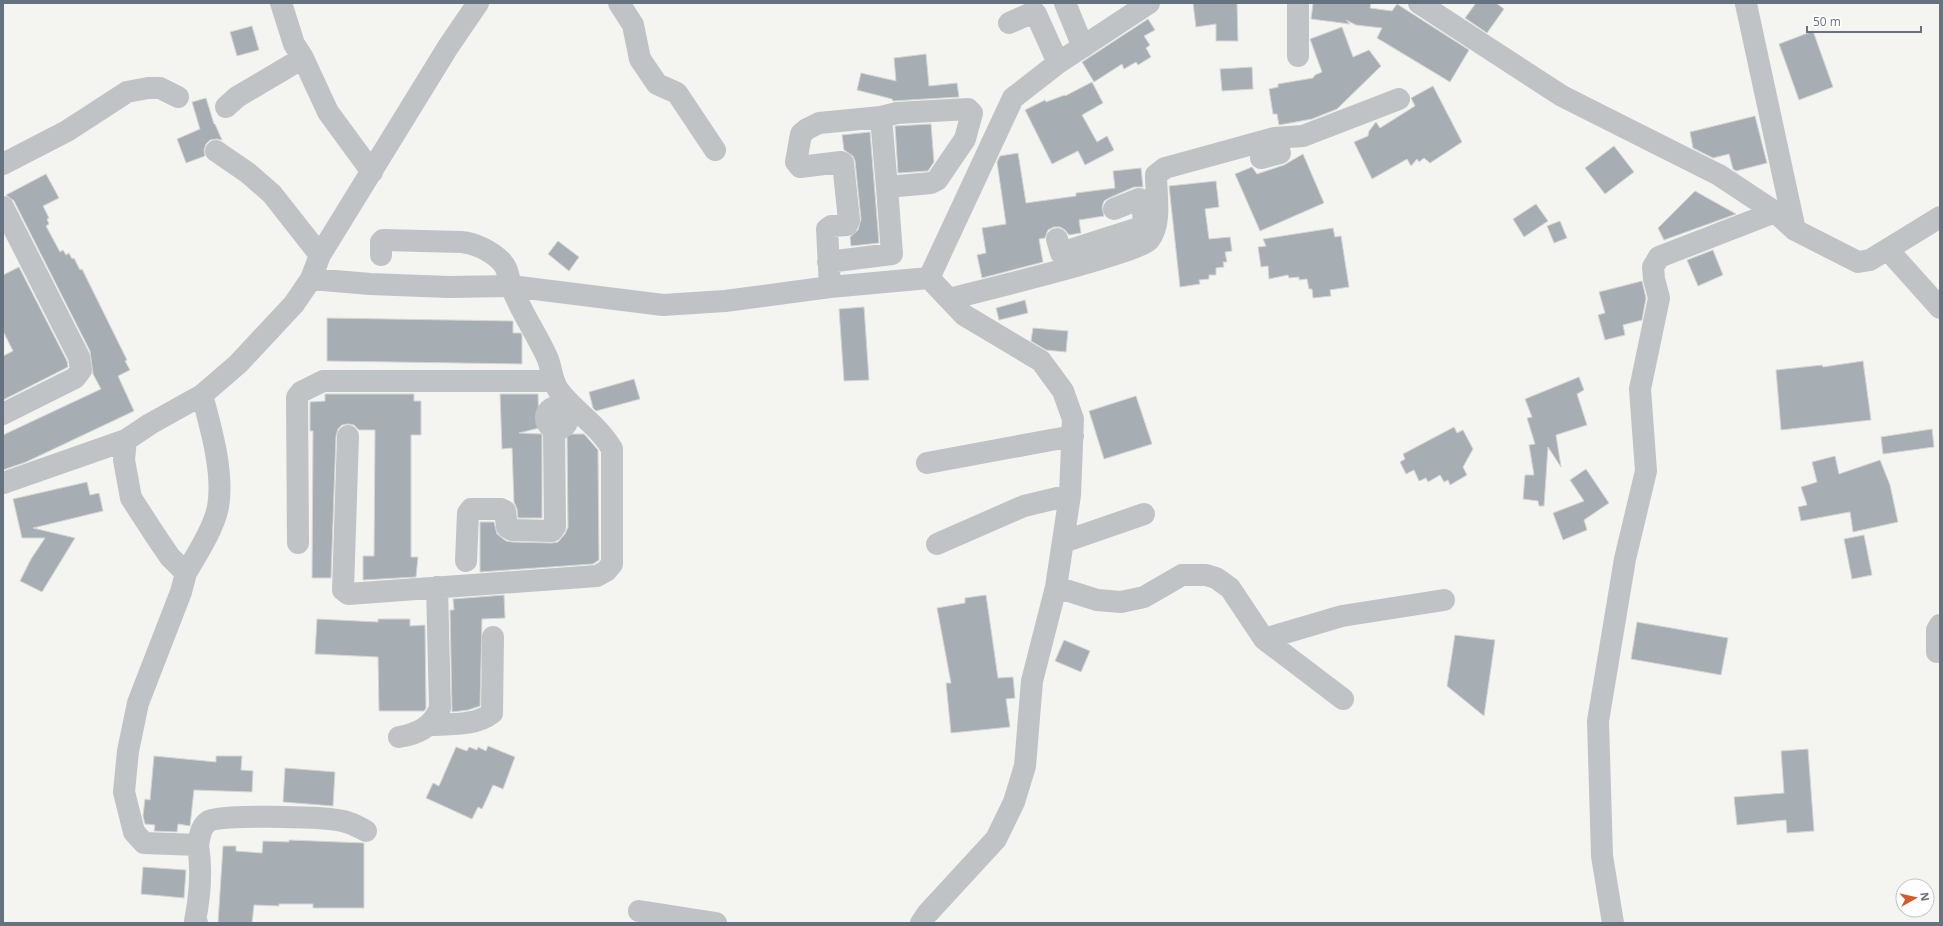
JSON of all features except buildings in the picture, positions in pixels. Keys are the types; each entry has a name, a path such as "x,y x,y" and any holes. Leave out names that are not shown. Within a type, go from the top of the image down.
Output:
{"street":[{"path":"281,3 294,44 303,58 328,112 372,172"},
{"path":"4,481 126,440 150,424 202,395 238,364 294,304 312,279 320,255 448,47 478,3"},
{"path":"619,3 633,25 640,59 657,84 677,93 715,150"},
{"path":"1064,3 1080,40"},
{"path":"929,278 960,225 1013,98 1055,55 1149,3"},
{"path":"1298,3 1298,56"},
{"path":"1419,3 1562,96 1719,175 1775,212 1795,230 1858,262 1870,260 1940,217"},
{"path":"1746,4 1795,230"},
{"path":"1009,23 1034,12 1055,55"},
{"path":"226,107 237,97 303,58"},
{"path":"3,164 67,131 127,92 148,88 160,88 178,97"},
{"path":"1057,239 1061,253 1114,237 1148,242 1155,230 1157,204 1156,175 1165,168 1278,150 1303,136 1399,99"},
{"path":"830,287 827,229 831,226 847,225 849,220 843,163 800,167 796,162 801,134 818,123 881,117 897,113 968,109 972,113 965,139 937,180 931,183 887,188"},
{"path":"881,117 893,281"},
{"path":"216,151 248,172 272,194 320,255"},
{"path":"3,207 79,358 81,370 75,378 3,414"},
{"path":"1613,923 1602,856 1598,721 1625,558 1646,471 1640,389 1659,298 1654,279 1653,267 1659,257 1775,212"},
{"path":"949,299 1114,237"},
{"path":"381,255 381,242 383,240 473,243 501,261 509,272 511,286 547,358 557,393 568,414 566,426 560,430 554,430 555,527 552,531 512,530 507,527 505,511 500,509 471,509 468,513 466,561"},
{"path":"1888,250 1940,308"},
{"path":"828,262 892,254"},
{"path":"312,279 449,287 511,286 663,305 725,301 830,287 929,278"},
{"path":"922,923 927,914 996,839 1014,802 1025,766 1032,681 1056,587 1070,495 1074,419 1063,391 1041,361 964,315 929,278"},
{"path":"298,543 297,397 301,392 323,381 557,393 604,436 612,449 612,564 606,571 597,576 348,594 343,590 348,436"},
{"path":"198,845 144,843 134,832 124,792 128,751 138,703 182,592 186,573 203,545 218,507 218,480 215,451 202,395"},
{"path":"927,463 1073,436"},
{"path":"126,440 124,460 131,498 170,557 186,573"},
{"path":"937,544 1024,506 1070,495"},
{"path":"1063,542 1144,514"},
{"path":"1056,587 1097,600 1121,602 1144,597 1182,575 1206,575 1216,578 1230,588 1264,639 1343,699"},
{"path":"430,725 440,708 437,587"},
{"path":"1264,639 1342,616 1444,600"},
{"path":"1937,652 1937,630 1940,625"},
{"path":"398,737 412,735 430,725 474,721 487,717 492,713 492,637"},
{"path":"195,922 201,860 198,845 201,828 210,820 225,818 282,817 338,820 350,823 366,831"},
{"path":"639,911 716,923"}]}
